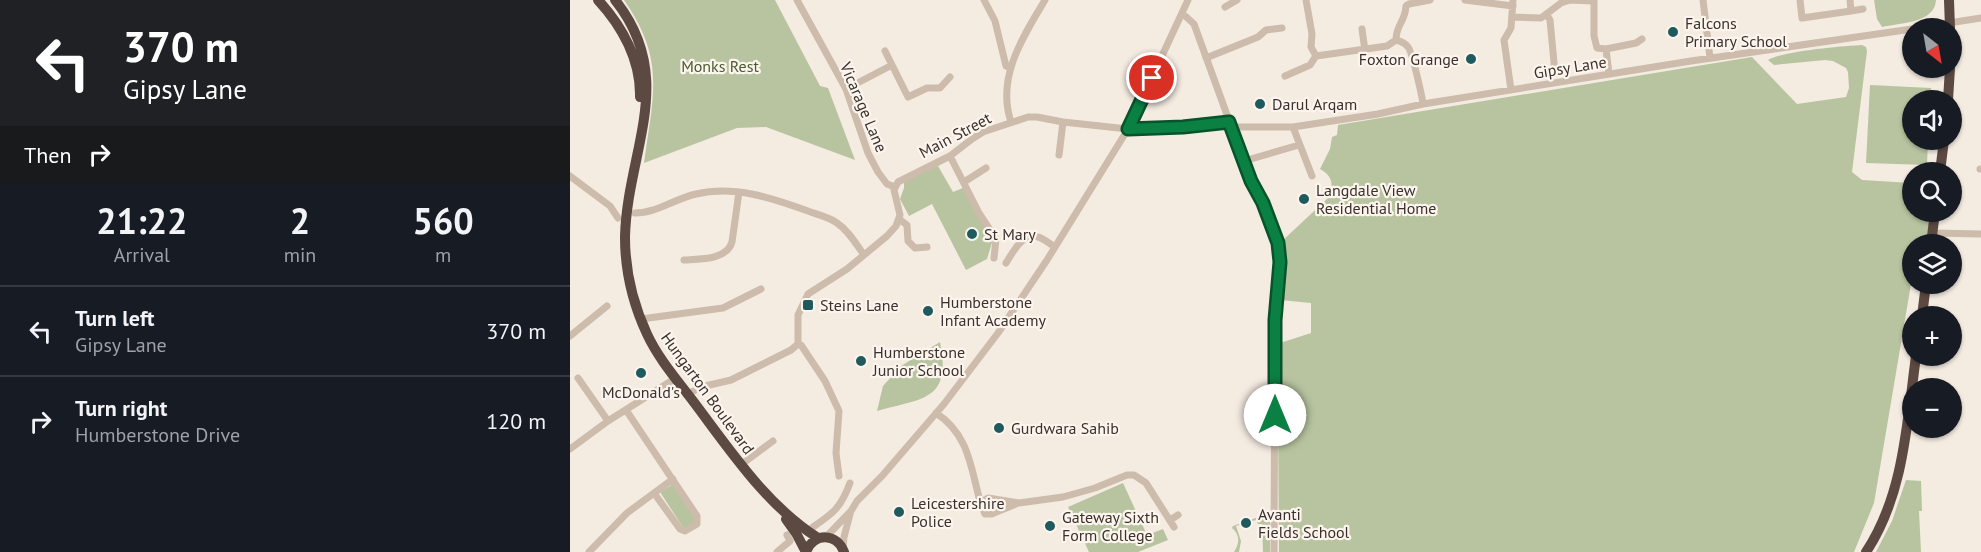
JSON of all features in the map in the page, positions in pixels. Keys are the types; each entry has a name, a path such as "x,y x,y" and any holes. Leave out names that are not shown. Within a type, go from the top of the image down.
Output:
{"highway":[{"name":"Hungarton Boulevard","path":"598,0 616,22 631,50 640,89 635,166"},
{"name":"Hungarton Boulevard","path":"615,0 634,31 645,67 646,105 627,212 625,238 631,287 641,319 652,343 676,378 775,505 822,538 836,540 844,550"},
{"path":"1949,0 1950,18"},
{"path":"1933,233 1934,222"},
{"path":"1866,552 1886,518 1902,463 1915,366"},
{"path":"775,505 796,533 806,552"},
{"path":"806,552 811,543 822,538"}],"street":[{"path":"604,0 625,29 631,50"},
{"name":"Vicarage Lane","path":"796,0 846,89 873,163 884,181 895,187"},
{"path":"984,0 995,21 1006,66 1010,67"},
{"path":"1011,122 1007,110 1010,67 1021,39 1046,0"},
{"path":"844,550 843,537 851,511 857,501 882,476 958,387 994,338 1128,129 1188,0"},
{"path":"1225,7 1237,0"},
{"path":"1306,0 1312,34 1311,47 1316,56"},
{"path":"1396,39 1396,33 1406,17 1406,6 1430,0"},
{"path":"1465,0 1513,3 1511,28 1504,40 1511,90"},
{"path":"1513,17 1536,19 1547,15 1561,3 1570,0 1593,1 1594,36 1597,48 1606,49 1639,41 1639,51"},
{"path":"1702,0 1710,58"},
{"path":"1800,0 1802,18 1863,9"},
{"path":"1850,0 1851,11"},
{"path":"1183,14 1194,24 1251,181 1263,203 1278,243 1280,262 1275,320 1274,552"},
{"path":"1547,15 1550,20 1555,73"},
{"path":"1962,23 1981,18"},
{"path":"1206,58 1258,37 1266,30 1282,28"},
{"path":"1362,29 1365,51"},
{"name":"Gipsy Lane","path":"1128,129 1230,124 1293,127 1609,74 1902,30"},
{"path":"1316,56 1365,51 1387,46 1396,39"},
{"path":"1396,39 1409,48 1423,104"},
{"path":"1606,49 1609,74"},
{"path":"885,51 908,97 927,88 940,88 950,77"},
{"path":"1285,76 1310,65 1316,56"},
{"path":"846,89 892,65"},
{"path":"1546,75 1564,72"},
{"name":"Main Street","path":"895,187 903,178 950,156 972,138 1011,122 1037,117 1128,129"},
{"path":"1059,155 1063,122"},
{"path":"1293,127 1312,176"},
{"path":"1244,160 1299,145"},
{"path":"950,156 979,213 996,239 994,258"},
{"path":"964,182 986,168"},
{"path":"570,176 610,206 618,218"},
{"path":"688,394 701,387 731,380 791,350 798,344 798,315 808,294 864,255 887,236 899,219 895,187"},
{"path":"635,213 652,211 679,199 698,194 714,191 739,192 785,203 832,220 845,229 864,255"},
{"path":"684,261 711,257 729,249 739,192"},
{"path":"610,206 617,201"},
{"path":"899,219 907,225 908,242 915,248 927,247"},
{"path":"1933,233 1981,234"},
{"path":"1006,263 1017,246 1027,238 1038,237 1054,247"},
{"path":"641,319 723,308 761,289"},
{"path":"570,336 608,306"},
{"path":"798,344 808,354 832,393 839,411 842,432 842,468 839,476"},
{"path":"578,378 608,421"},
{"path":"570,449 608,421 676,378"},
{"path":"626,410 697,516 698,522 685,531 680,530 654,493"},
{"path":"936,413 949,423 965,445 976,481 981,510 990,515 1019,503"},
{"path":"742,464 773,441"},
{"path":"981,505 985,499 1019,503 1073,494 1126,475 1134,475 1146,483 1172,524 1178,515"},
{"path":"589,552 627,513 673,479"},
{"path":"976,481 997,506 994,513"},
{"path":"813,527 835,512 850,483"},
{"path":"846,494 857,501"},
{"path":"822,538 851,511"},
{"path":"777,552 790,541 787,534"}],"green space":[{"name":"Monks Rest","path":"624,0 775,0 820,86 828,88 855,160 766,127 737,128 644,163 653,98 651,60 637,21"},
{"path":"1874,0 1936,0 1934,8 1923,18 1902,18 1902,24 1882,27 1877,19"},
{"path":"1862,45 1867,51 1852,172 1862,180 1902,182 1902,222 1929,222 1928,234 1902,234 1902,294 1909,294 1907,306 1902,306 1902,337 1874,503 1854,552 1279,552 1280,343 1311,333 1311,303 1280,300 1283,262 1281,242 1328,198 1331,181 1328,175 1320,169 1330,149 1332,137 1337,135 1338,125 1752,57 1797,104 1846,97 1849,88 1848,72 1846,68 1833,61 1774,65 1768,60 1828,48"},
{"path":"1870,85 1931,88 1931,90 1902,90 1902,150 1928,150 1927,162 1866,163"},
{"path":"938,166 953,192 963,188 993,239 987,259 966,270 932,204 909,216 900,199 904,183 910,177"},
{"path":"940,342 943,361 942,376 930,394 908,403 877,411 883,386 901,366"},
{"path":"1906,480 1921,481 1922,511 1919,511 1921,552 1876,552 1892,521"},
{"path":"1123,483 1147,535 1163,529 1168,540 1138,552 1089,552 1068,507"},
{"path":"673,484 697,521 684,529 660,492"},
{"path":"1270,513 1270,552 1263,552 1262,524 1258,524 1256,520 1236,526 1241,541 1239,552 1234,552 1238,539 1233,526"}],"place":[{"name":"Falcons Primary School","path":"1673,32"},
{"name":"Foxton Grange","path":"1471,59"},
{"name":"Darul Arqam","path":"1260,104"},
{"name":"Langdale View Residential Home","path":"1304,199"},
{"name":"St Mary","path":"972,234"},
{"name":"Steins Lane","path":"808,305"},
{"name":"Humberstone Infant Academy","path":"928,311"},
{"name":"Humberstone Junior School","path":"861,361"},
{"name":"McDonald's","path":"641,373"},
{"name":"Gurdwara Sahib","path":"999,428"},
{"name":"Leicestershire Police","path":"899,512"},
{"name":"Avanti Fields School","path":"1246,523"},
{"name":"Gateway Sixth Form College","path":"1050,526"}],"route":[{"path":"1152,78 1128,129 1149,130 1229,122 1237,138 1251,181 1271,223 1278,243 1280,262 1275,320 1275,415"}]}
